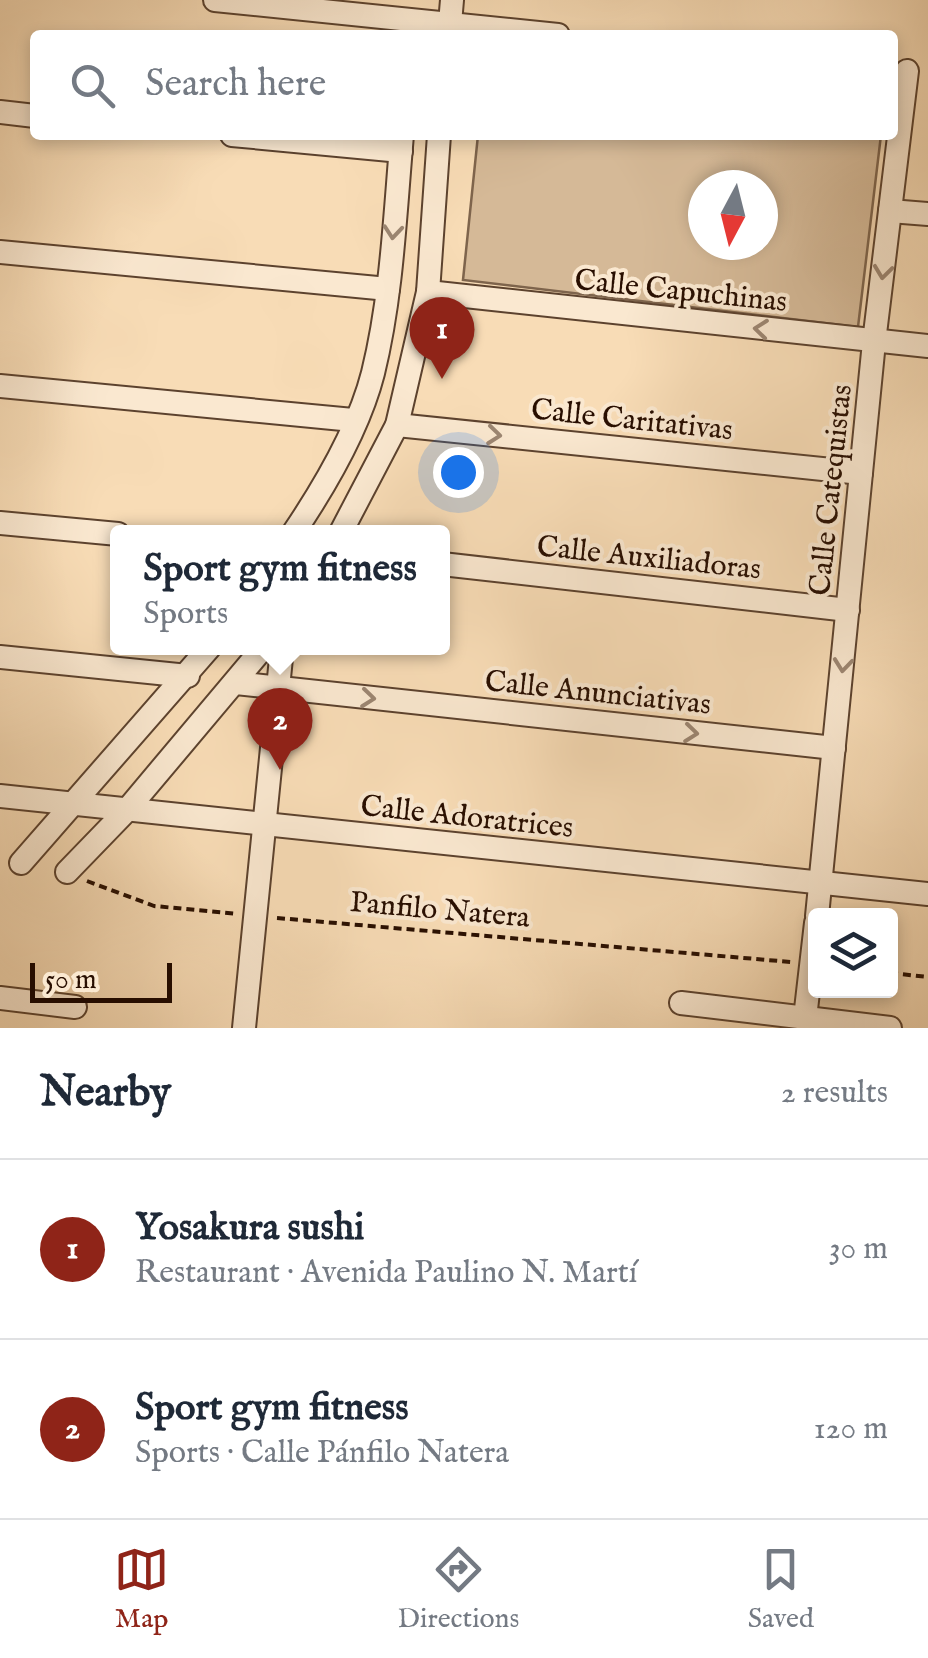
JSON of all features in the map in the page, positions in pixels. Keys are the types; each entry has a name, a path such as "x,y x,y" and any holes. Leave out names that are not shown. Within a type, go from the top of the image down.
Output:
{"street":[{"path":"215,0 411,18 449,30 452,0"},
{"path":"352,13 372,30"},
{"name":"Calle Catequistas","path":"818,908 874,342 909,71"},
{"path":"0,112 30,115"},
{"path":"299,525 318,497 372,376 388,289 402,143 338,140"},
{"path":"345,525 397,425 428,292 439,140"},
{"path":"890,211 928,214"},
{"path":"0,252 388,289"},
{"name":"Calle Capuchinas","path":"428,292 928,346"},
{"path":"0,386 354,420"},
{"name":"Calle Caritativas","path":"397,425 862,474"},
{"path":"0,523 110,533"},
{"name":"Calle Auxiliadoras","path":"450,565 848,610"},
{"path":"21,864 204,655"},
{"path":"67,872 126,811 258,655"},
{"path":"244,1028 282,655"},
{"path":"0,657 188,676"},
{"name":"Calle Anunciativas","path":"236,683 834,748"},
{"name":"Calle Adoratrices","path":"0,796 928,894"},
{"name":"Calle Catequistas","path":"805,1018 808,986"},
{"path":"0,998 74,1007"},
{"path":"682,1003 890,1028"}],"path":[{"name":"Panfilo Natera","path":"67,872 154,906 808,964"},
{"path":"898,973 928,976"}],"shaded area":[{"path":"477,140 880,140 858,327 463,280"}],"place":[{"name":"Yosakura sushi","path":"442,379"},
{"name":"Sport gym fitness","path":"280,770"}]}
